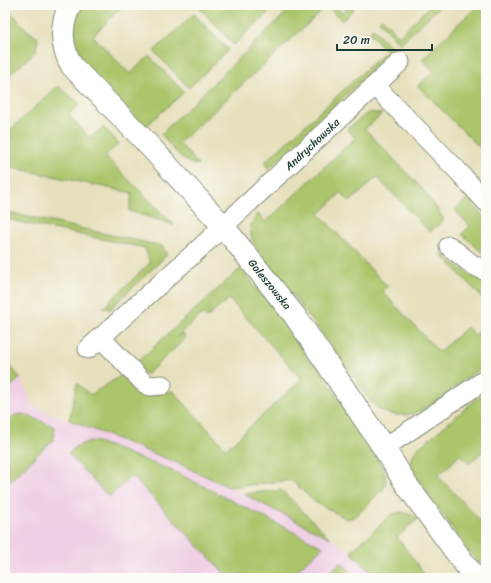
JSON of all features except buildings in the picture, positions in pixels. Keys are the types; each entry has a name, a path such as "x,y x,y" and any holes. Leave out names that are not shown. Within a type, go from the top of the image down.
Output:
{"street":[{"name":"Goleszowska","path":"70,5 66,14 63,44 66,55 72,66 143,139 223,226 295,316 384,448 406,484 475,578"}],"lane":[{"name":"Andrychowska","path":"162,385 150,386 144,383 94,343 400,62"},
{"path":"375,86 458,171 486,202"},
{"path":"449,246 473,265 486,271"},
{"path":"384,448 486,380"}],"shaded area":[{"path":"5,361 21,378 32,406 175,462 243,494 330,538 351,552 376,578 5,578"}],"green space":[{"path":"5,5 28,31 38,38 36,51 5,79 5,52 8,49 5,45"},
{"path":"82,5 124,5 93,36 130,74 149,56 184,92 144,128 76,59 73,27"},
{"path":"197,5 274,5 275,6 234,45"},
{"path":"294,5 335,5 342,13 350,5 354,9 342,21 327,6 179,143 198,164 188,162 173,149 161,134"},
{"path":"431,5 441,5 400,44 379,21 382,18 399,36"},
{"path":"478,5 486,14 486,154 418,86 434,71 422,59"},
{"path":"194,14 228,50 189,88 154,51"},
{"path":"373,28 393,50 269,169 264,163 386,51 369,32"},
{"path":"58,86 80,104 69,115 90,138 103,127 119,143 105,156 174,225 129,211 132,193 5,166 5,135"},
{"path":"370,112 382,114 365,129 424,191 444,219 430,232 377,177 350,202 341,193 319,214 388,287 383,292 439,352 467,327 475,335 486,325 486,366 426,408 406,415 393,414 380,410 370,401 345,364 254,245 251,236 251,225 258,214 266,222 355,138 347,129"},
{"path":"467,198 486,219 486,256 462,234 470,226 455,210"},
{"path":"5,212 162,246 167,255 110,309 103,308 150,263 145,248 5,219"},
{"path":"441,254 472,276 486,280 486,302"},
{"path":"241,268 320,369 380,462 386,481 383,489 355,517 347,519 315,502 291,480 229,487 175,462 69,420 77,383 90,395 124,374 144,396 173,391 226,449 302,379 229,299 207,318 202,314 177,337 182,334 186,338 146,375 135,364"},
{"path":"5,361 21,378 5,391"},
{"path":"486,391 486,448 469,464 460,455 438,476 486,527 486,556 478,564 413,473 411,463 416,450"},
{"path":"24,414 55,427 53,440 5,485 5,423 15,415"},
{"path":"90,441 98,442 173,471 323,547 288,578 247,578 241,574 237,578 223,578 226,575 132,476 109,497 68,454 75,447"},
{"path":"281,490 330,538 243,494"},
{"path":"401,512 418,519 397,537 427,578 376,578 351,552 392,514"},
{"path":"341,562 356,578 324,578"}]}
